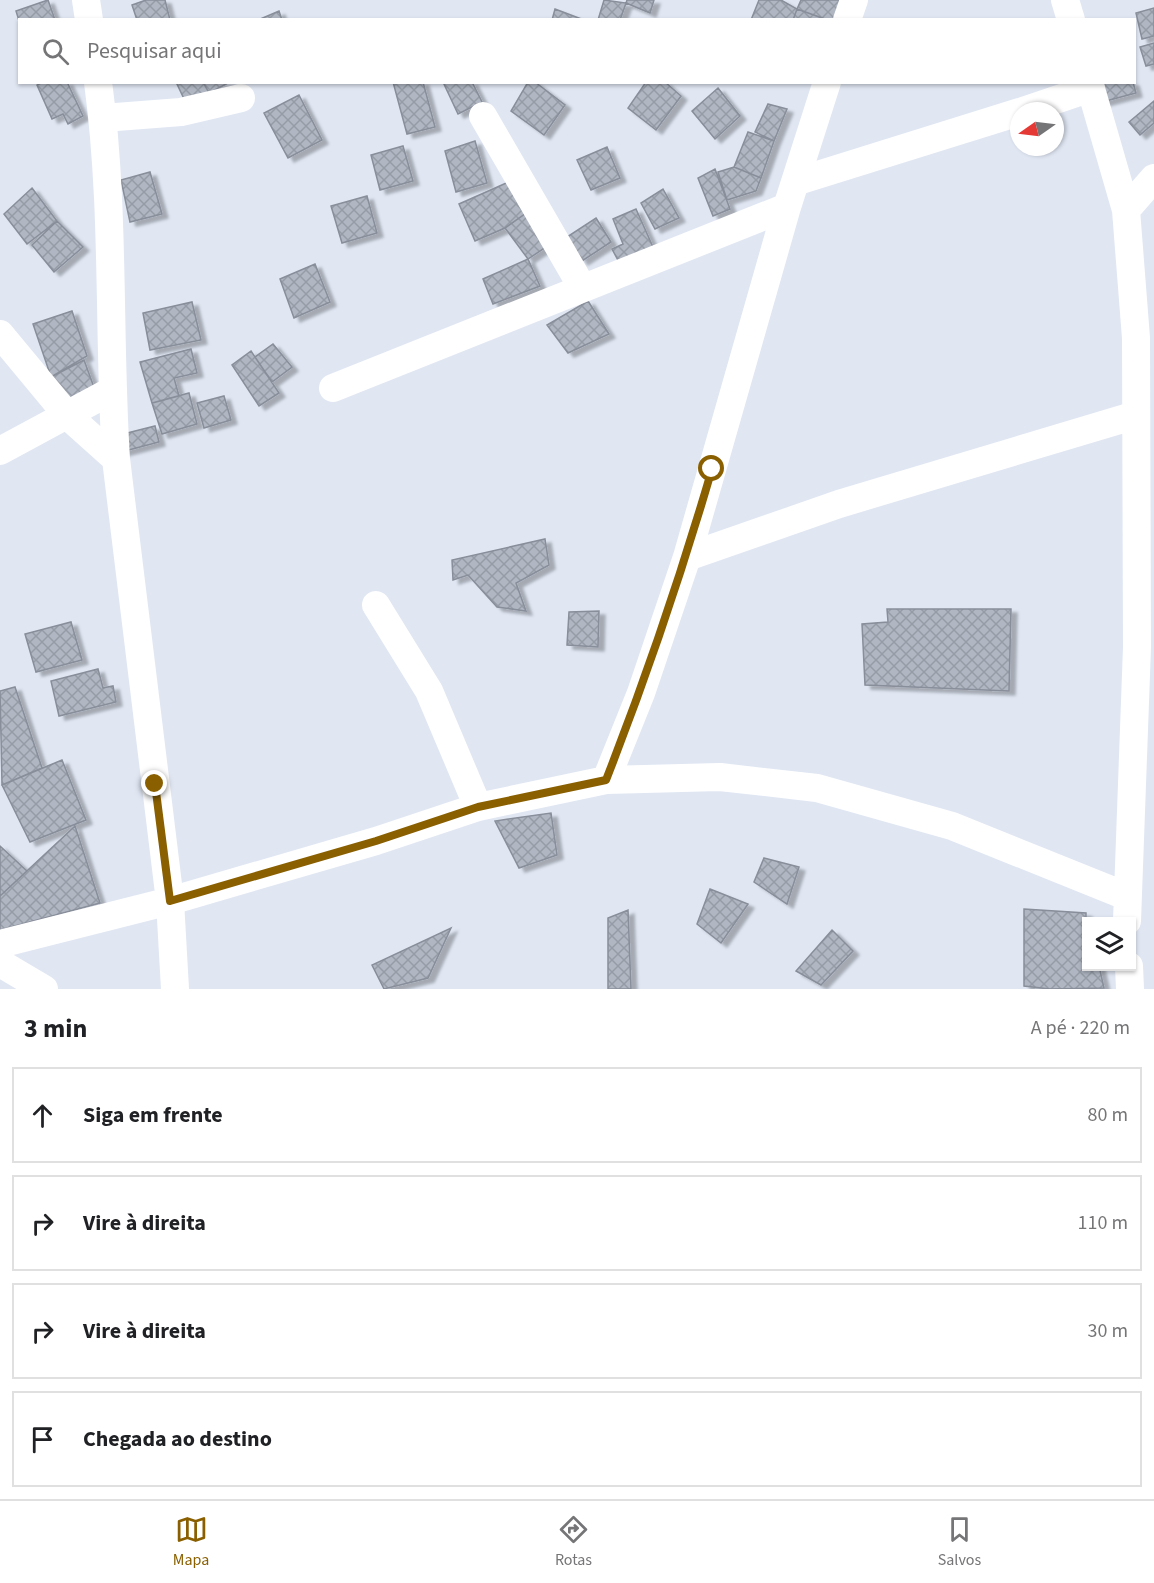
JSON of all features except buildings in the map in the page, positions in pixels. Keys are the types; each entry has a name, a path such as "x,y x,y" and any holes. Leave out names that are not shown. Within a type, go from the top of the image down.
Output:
{"street":[{"path":"86,0 89,18"},
{"path":"848,18 854,0"},
{"path":"1065,0 1070,18"},
{"path":"98,84 109,178 111,391 116,459 170,901 175,989"},
{"path":"606,780 640,693 687,557 791,194 826,84"},
{"path":"0,944 170,901 376,841 478,807 606,780 720,777 817,788 952,826 1127,909 1145,646 1136,415 1136,338 1142,252 1126,210 1090,85 1046,102"},
{"path":"103,118 181,112 241,98"},
{"path":"333,388 582,287 791,194 1010,115"},
{"path":"483,116 582,287"},
{"path":"1126,210 1154,178"},
{"path":"0,334 68,416 116,459"},
{"path":"0,451 111,391"},
{"path":"687,557 839,504 1136,415"},
{"path":"376,604 429,691 478,807"},
{"path":"0,963 44,989"},
{"path":"1129,971 1130,989"}],"route":[{"path":"155,784 170,901 376,841 478,807 606,780 640,693 687,557 712,469"}]}
